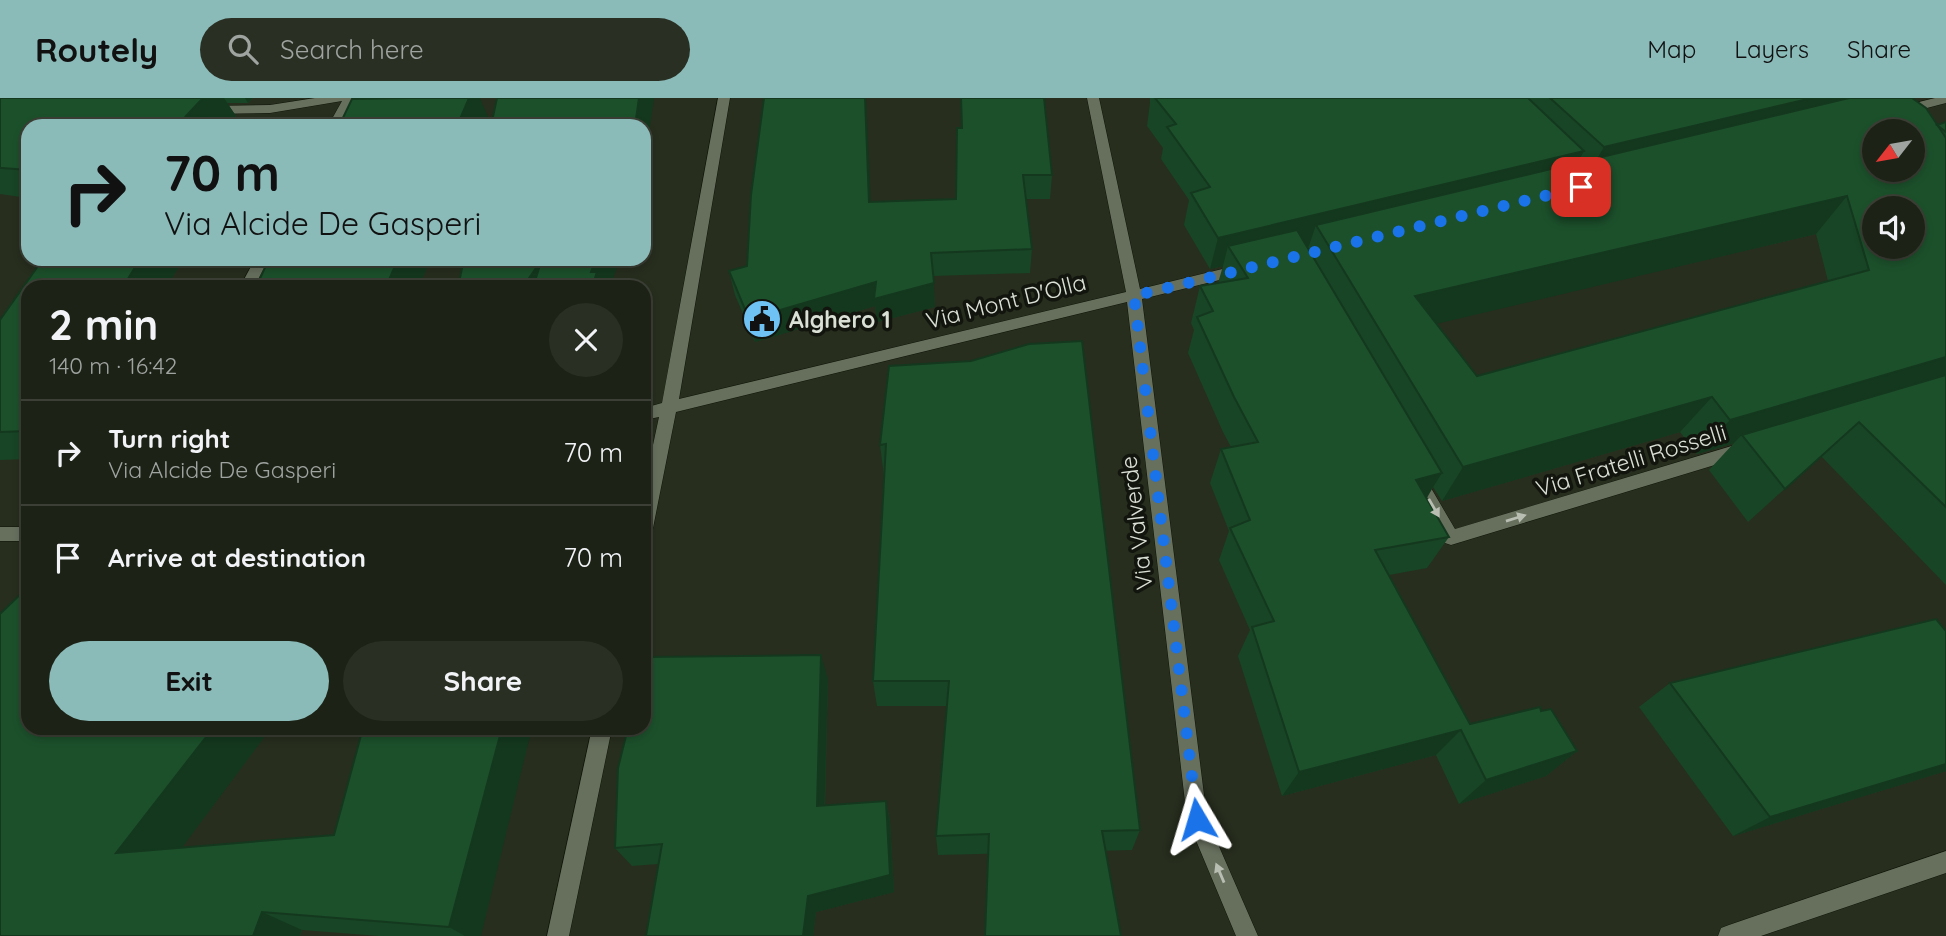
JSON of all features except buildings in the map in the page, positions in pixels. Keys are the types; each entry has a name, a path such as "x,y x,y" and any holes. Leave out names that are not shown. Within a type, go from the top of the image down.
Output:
{"street":[{"path":"197,110 270,109 340,98"},
{"path":"339,119 350,98"},
{"path":"651,494 724,98"},
{"name":"Via Valverde","path":"1093,98 1134,296 1197,819 1247,936"},
{"path":"1901,115 1946,99"},
{"name":"Via Mont D'Olla","path":"651,412 1255,267"},
{"name":"Via Fratelli Rosselli","path":"1404,456 1451,538 1762,444"},
{"path":"0,534 21,534"},
{"path":"558,936 601,735"},
{"path":"1728,936 1946,862"}],"place":[{"name":"Alghero 1","path":"762,319"}],"route":[{"path":"1197,819 1134,296 1581,187"}]}
